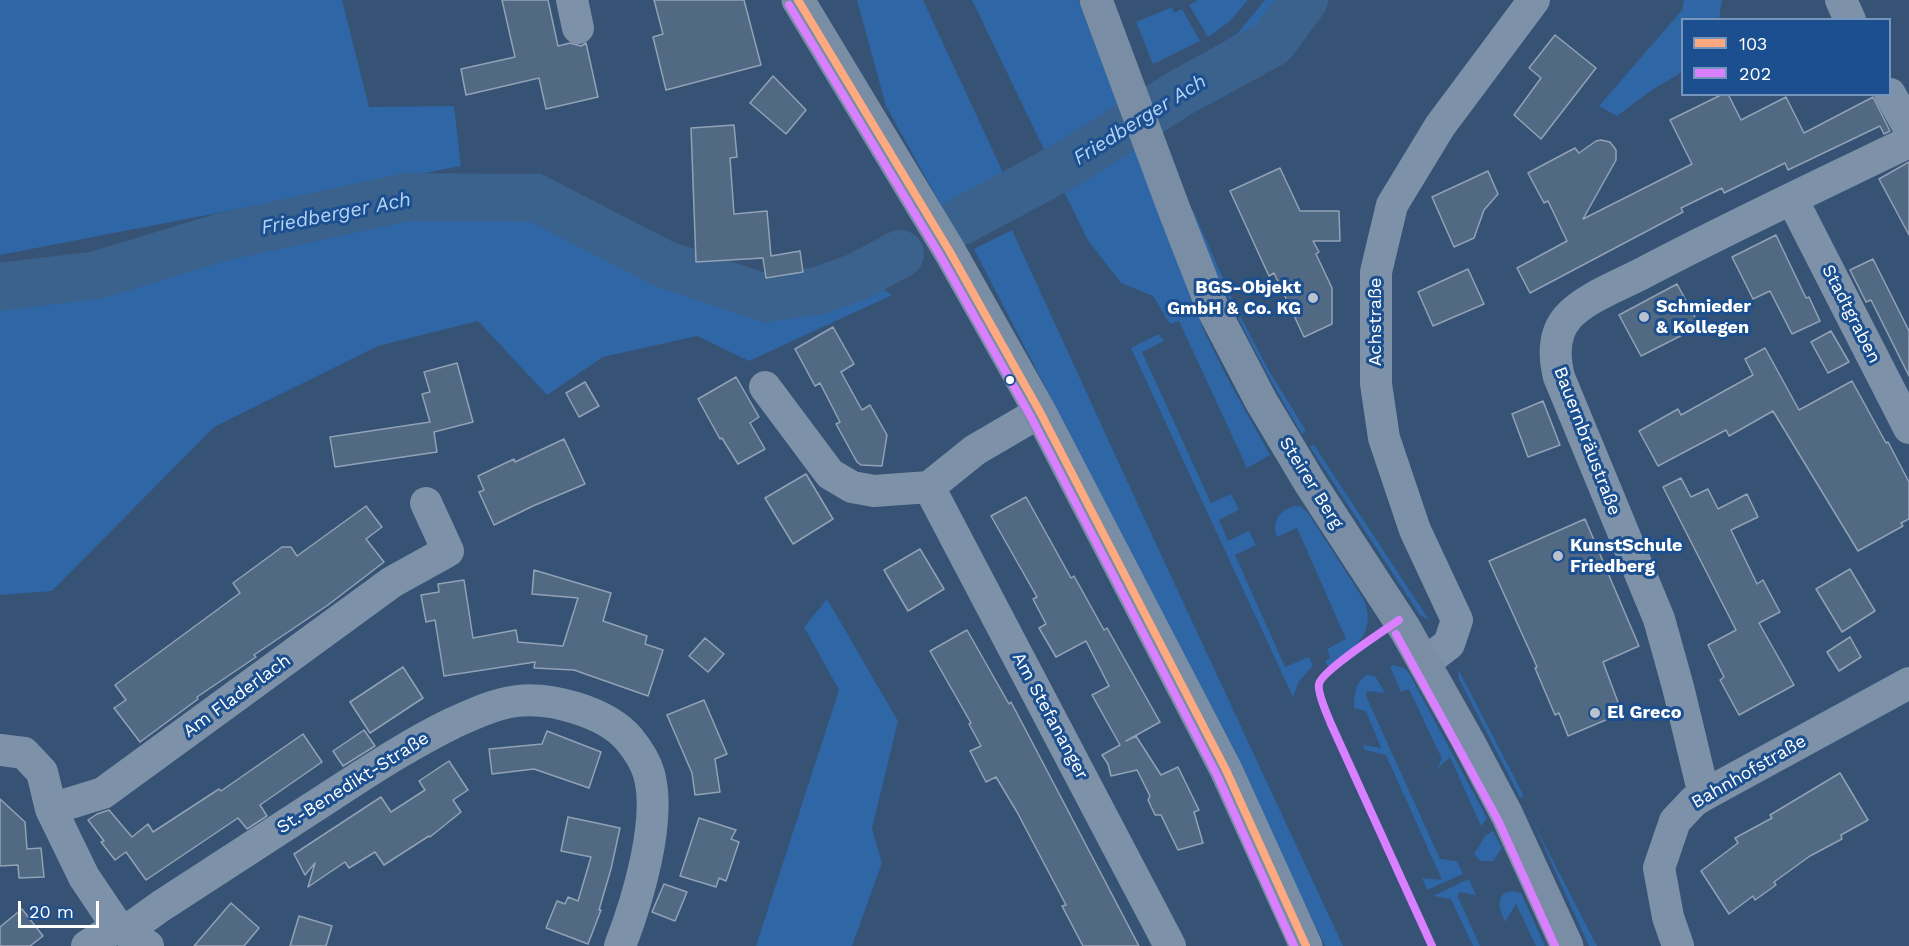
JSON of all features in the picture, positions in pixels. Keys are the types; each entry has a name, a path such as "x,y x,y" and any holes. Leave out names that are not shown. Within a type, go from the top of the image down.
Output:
{"street":[{"path":"798,0 923,206 1040,412 1226,770 1306,946"},
{"name":"Steirer Berg","path":"1096,0 1213,309 1261,401 1310,483 1405,629 1467,739 1507,815 1567,946"},
{"name":"Achstraße","path":"1424,663 1449,644 1457,620 1415,530 1384,438 1376,384 1376,272 1392,205 1440,126 1534,0"},
{"path":"1840,0 1849,18"},
{"path":"1891,96 1909,128"},
{"name":"Bauernbräustraße","path":"1704,795 1659,619 1559,377 1556,361 1558,338 1567,318 1582,305 1672,258 1909,142"},
{"name":"Stadtgraben","path":"1792,199 1909,428"},
{"path":"765,387 830,474 852,487 874,491 929,487 975,450 1040,412"},
{"name":"Am Stefananger","path":"929,487 1170,946"},
{"name":"Am Fladerlach","path":"51,809 103,793 393,582 448,551 426,503"},
{"name":"Bahnhofstraße","path":"1678,946 1668,917 1659,868 1675,821 1694,801 1704,795 1909,683"},
{"name":"St.-Benedikt-Straße","path":"87,946 130,935 189,888 411,744 490,707 516,701 564,705 597,716 619,728 640,753 649,775 652,803 649,845 630,921 620,946"},
{"path":"0,750 24,753 42,772 51,809 84,877 130,935"}],"shaded area":[{"path":"0,0 342,0 369,107 454,106 461,166 0,255"},
{"path":"857,0 923,0 1006,179 946,214 886,106"},
{"path":"972,0 1078,0 1204,331 1270,455 1247,468 1179,321 1170,324 1153,296 1121,283 1087,239"},
{"path":"1198,0 1248,0 1229,22 1208,37 1189,5"},
{"path":"1265,0 1293,0 1274,29 1184,84 1174,70 1237,34"},
{"path":"1684,0 1722,0 1719,18 1681,18 1681,73 1652,90 1617,116 1599,106 1682,10"},
{"path":"1172,7 1174,13 1182,9 1200,41 1153,64 1136,22"},
{"path":"539,173 641,237 763,285 840,260 892,295 749,361 697,336 603,357 547,395 478,321 378,346 214,427 52,591 0,595 0,299 32,297"},
{"path":"1193,210 1235,306 1268,369 1306,431 1302,434 1270,379 1228,297 1203,241 1191,211"},
{"path":"1012,230 1343,946 1325,946 1210,706 974,249"},
{"path":"1159,334 1164,341 1142,352 1211,503 1231,494 1239,510 1219,520 1228,541 1249,531 1256,545 1235,555 1285,667 1309,657 1313,666 1299,681 1293,697 1131,348"},
{"path":"1314,445 1429,620 1420,615 1310,447"},
{"path":"1295,506 1301,507 1308,513 1364,600 1367,612 1368,623 1360,640 1329,668 1325,661 1330,658 1327,649 1346,639 1297,528 1277,537 1275,532 1278,517 1285,510"},
{"path":"827,599 898,721 872,828 882,863 852,946 756,946 839,690 804,627"},
{"path":"1390,666 1406,669 1410,675 1487,818 1481,826 1450,757 1436,770 1442,759 1409,689 1401,692"},
{"path":"1458,669 1523,794 1521,799 1459,679"},
{"path":"1367,675 1375,676 1385,693 1367,691 1366,696 1440,859 1457,861 1463,874 1427,890 1422,878 1442,880 1386,755 1365,750 1363,745 1381,748 1366,711 1354,708 1358,685"},
{"path":"1531,818 1597,946 1589,946"},
{"path":"1493,831 1502,848 1493,861 1480,861 1474,854 1485,836"},
{"path":"1469,879 1476,895 1459,892 1458,897 1480,946 1473,946 1451,899 1433,896"},
{"path":"1507,892 1521,893 1545,946 1536,946 1516,904 1505,922 1500,907 1501,898"}],"building":[{"path":"502,0 548,0 558,46 570,43 581,46 586,43 598,97 546,109 539,78 466,95 461,69 515,57"},
{"path":"654,0 744,0 761,65 666,90 653,37 663,34"},
{"path":"1555,35 1596,68 1541,139 1514,115 1541,78 1529,68"},
{"path":"773,76 806,110 786,134 750,103"},
{"path":"1719,96 1729,96 1741,120 1786,97 1804,133 1873,97 1890,131 1884,134 1880,126 1788,170 1785,163 1724,193 1722,188 1681,208 1683,212 1530,293 1517,268 1567,241 1548,201 1544,203 1528,173 1575,148 1579,153 1596,141 1610,142 1616,150 1616,160 1583,219 1692,164 1670,120"},
{"path":"734,125 737,157 730,158 734,214 767,211 771,256 800,251 803,272 766,278 763,258 696,262 691,128"},
{"path":"1909,162 1909,235 1879,179"},
{"path":"1280,168 1300,211 1339,211 1340,241 1313,241 1319,252 1316,254 1332,288 1332,324 1304,337 1274,273 1269,276 1230,191"},
{"path":"1488,171 1498,194 1484,210 1474,238 1454,247 1432,197"},
{"path":"1776,235 1806,298 1809,297 1820,321 1792,334 1770,291 1753,299 1732,257"},
{"path":"1873,259 1909,331 1909,376 1871,300 1866,302 1850,270"},
{"path":"1468,269 1484,304 1433,326 1418,292"},
{"path":"1677,284 1700,326 1641,356 1619,315"},
{"path":"833,327 854,364 841,372 862,410 870,405 887,435 882,466 861,465 857,462 836,424 840,422 820,383 815,386 795,349"},
{"path":"1831,331 1849,362 1828,373 1811,342"},
{"path":"1765,348 1799,410 1852,381 1909,482 1909,519 1901,523 1903,526 1858,551 1773,411 1729,436 1726,430 1658,466 1639,431 1678,409 1681,415 1753,375 1745,359"},
{"path":"457,363 473,422 434,432 437,452 335,467 330,437 430,422 422,394 430,392 424,372"},
{"path":"736,377 759,417 750,423 765,449 738,464 722,438 720,439 698,399"},
{"path":"585,382 599,406 579,417 566,393"},
{"path":"1543,401 1560,445 1528,457 1512,414"},
{"path":"564,439 585,484 494,525 479,492 484,490 478,476"},
{"path":"806,474 833,519 793,544 765,498"},
{"path":"1681,478 1691,497 1708,489 1718,509 1747,494 1758,517 1731,530 1757,584 1763,580 1780,612 1759,623 1794,685 1739,715 1720,680 1724,677 1708,645 1736,630 1663,487"},
{"path":"1026,497 1071,578 1074,576 1104,630 1107,628 1160,722 1126,741 1136,736 1161,775 1178,767 1199,810 1194,812 1203,843 1178,850 1161,815 1155,815 1148,800 1150,796 1137,770 1111,776 1108,764 1102,755 1120,745 1092,695 1109,686 1086,641 1056,657 1039,628 1046,624 1033,599 1037,597 991,516"},
{"path":"366,506 382,527 366,539 384,562 328,605 254,655 256,657 197,697 198,699 140,742 114,708 126,700 115,685 240,593 233,583 282,547 291,547 297,556"},
{"path":"1585,519 1639,646 1603,662 1622,713 1568,736 1559,713 1555,715 1535,668 1537,667 1489,561"},
{"path":"920,549 944,589 908,611 884,570"},
{"path":"1850,569 1875,611 1842,632 1816,589"},
{"path":"534,570 611,593 603,621 647,636 645,644 663,650 648,696 574,670 534,668 535,662 444,676 435,620 426,622 421,595 439,592 438,584 464,580 473,638 516,630 518,642 563,646 578,598 532,594"},
{"path":"967,630 1009,704 1011,702 1139,946 1083,946 1062,906 1066,905 1017,812 996,777 986,782 970,751 981,746 969,724 971,723 930,651"},
{"path":"1850,637 1861,657 1839,671 1827,652"},
{"path":"705,638 724,654 708,672 689,656"},
{"path":"403,667 423,698 370,733 350,702"},
{"path":"704,700 727,754 715,759 720,792 695,795 692,773 667,715"},
{"path":"364,730 375,746 343,766 333,751"},
{"path":"547,731 601,752 589,788 534,769 492,774 489,749 542,744"},
{"path":"303,734 322,762 260,805 267,816 247,829 238,818 146,880 126,852 115,860 88,820 109,810 132,837 148,824 153,832 219,789 221,791"},
{"path":"449,761 468,790 453,800 461,812 430,837 384,865 375,852 349,868 345,862 308,887 315,863 305,875 294,854 381,797 391,812 425,790 419,781"},
{"path":"1840,773 1868,820 1841,835 1842,839 1810,856 1774,882 1776,885 1755,900 1753,896 1729,914 1701,871 1738,843 1735,838 1772,818 1770,815"},
{"path":"0,799 25,822 27,849 41,848 44,877 19,878 18,865 0,866"},
{"path":"568,817 620,828 599,910 601,910 588,944 546,928 557,901 565,904 568,897 578,901 591,857 561,851"},
{"path":"699,818 736,830 731,839 739,842 726,881 719,878 716,887 680,876"},
{"path":"664,884 687,892 675,921 652,912"},
{"path":"231,903 259,928 244,946 194,946"},
{"path":"22,909 43,936 30,946 0,946 0,927"},
{"path":"299,916 332,926 326,946 290,946"}],"waterway":[{"name":"Friedberger Ach","path":"961,221 1066,165 1182,92 1272,43 1304,0"},
{"name":"Friedberger Ach","path":"0,287 97,275 222,237 407,197 536,198 664,264 765,298 818,291 859,276 900,254"}],"transit line":[{"name":"103","path":"798,0 950,252 1040,412 1226,770 1306,946"},
{"name":"202","path":"789,5 941,257 1031,417 1217,775 1294,946"},
{"name":"202","path":"1399,620 1330,670 1322,678 1319,688 1331,724 1432,946"},
{"name":"202","path":"1396,634 1498,820 1555,946"}],"place":[{"name":"BGS-Objekt GmbH & Co. KG","path":"1313,298"},
{"name":"Schmieder & Kollegen","path":"1644,317"},
{"name":"KunstSchule Friedberg","path":"1558,556"},
{"name":"El Greco","path":"1595,713"}]}
